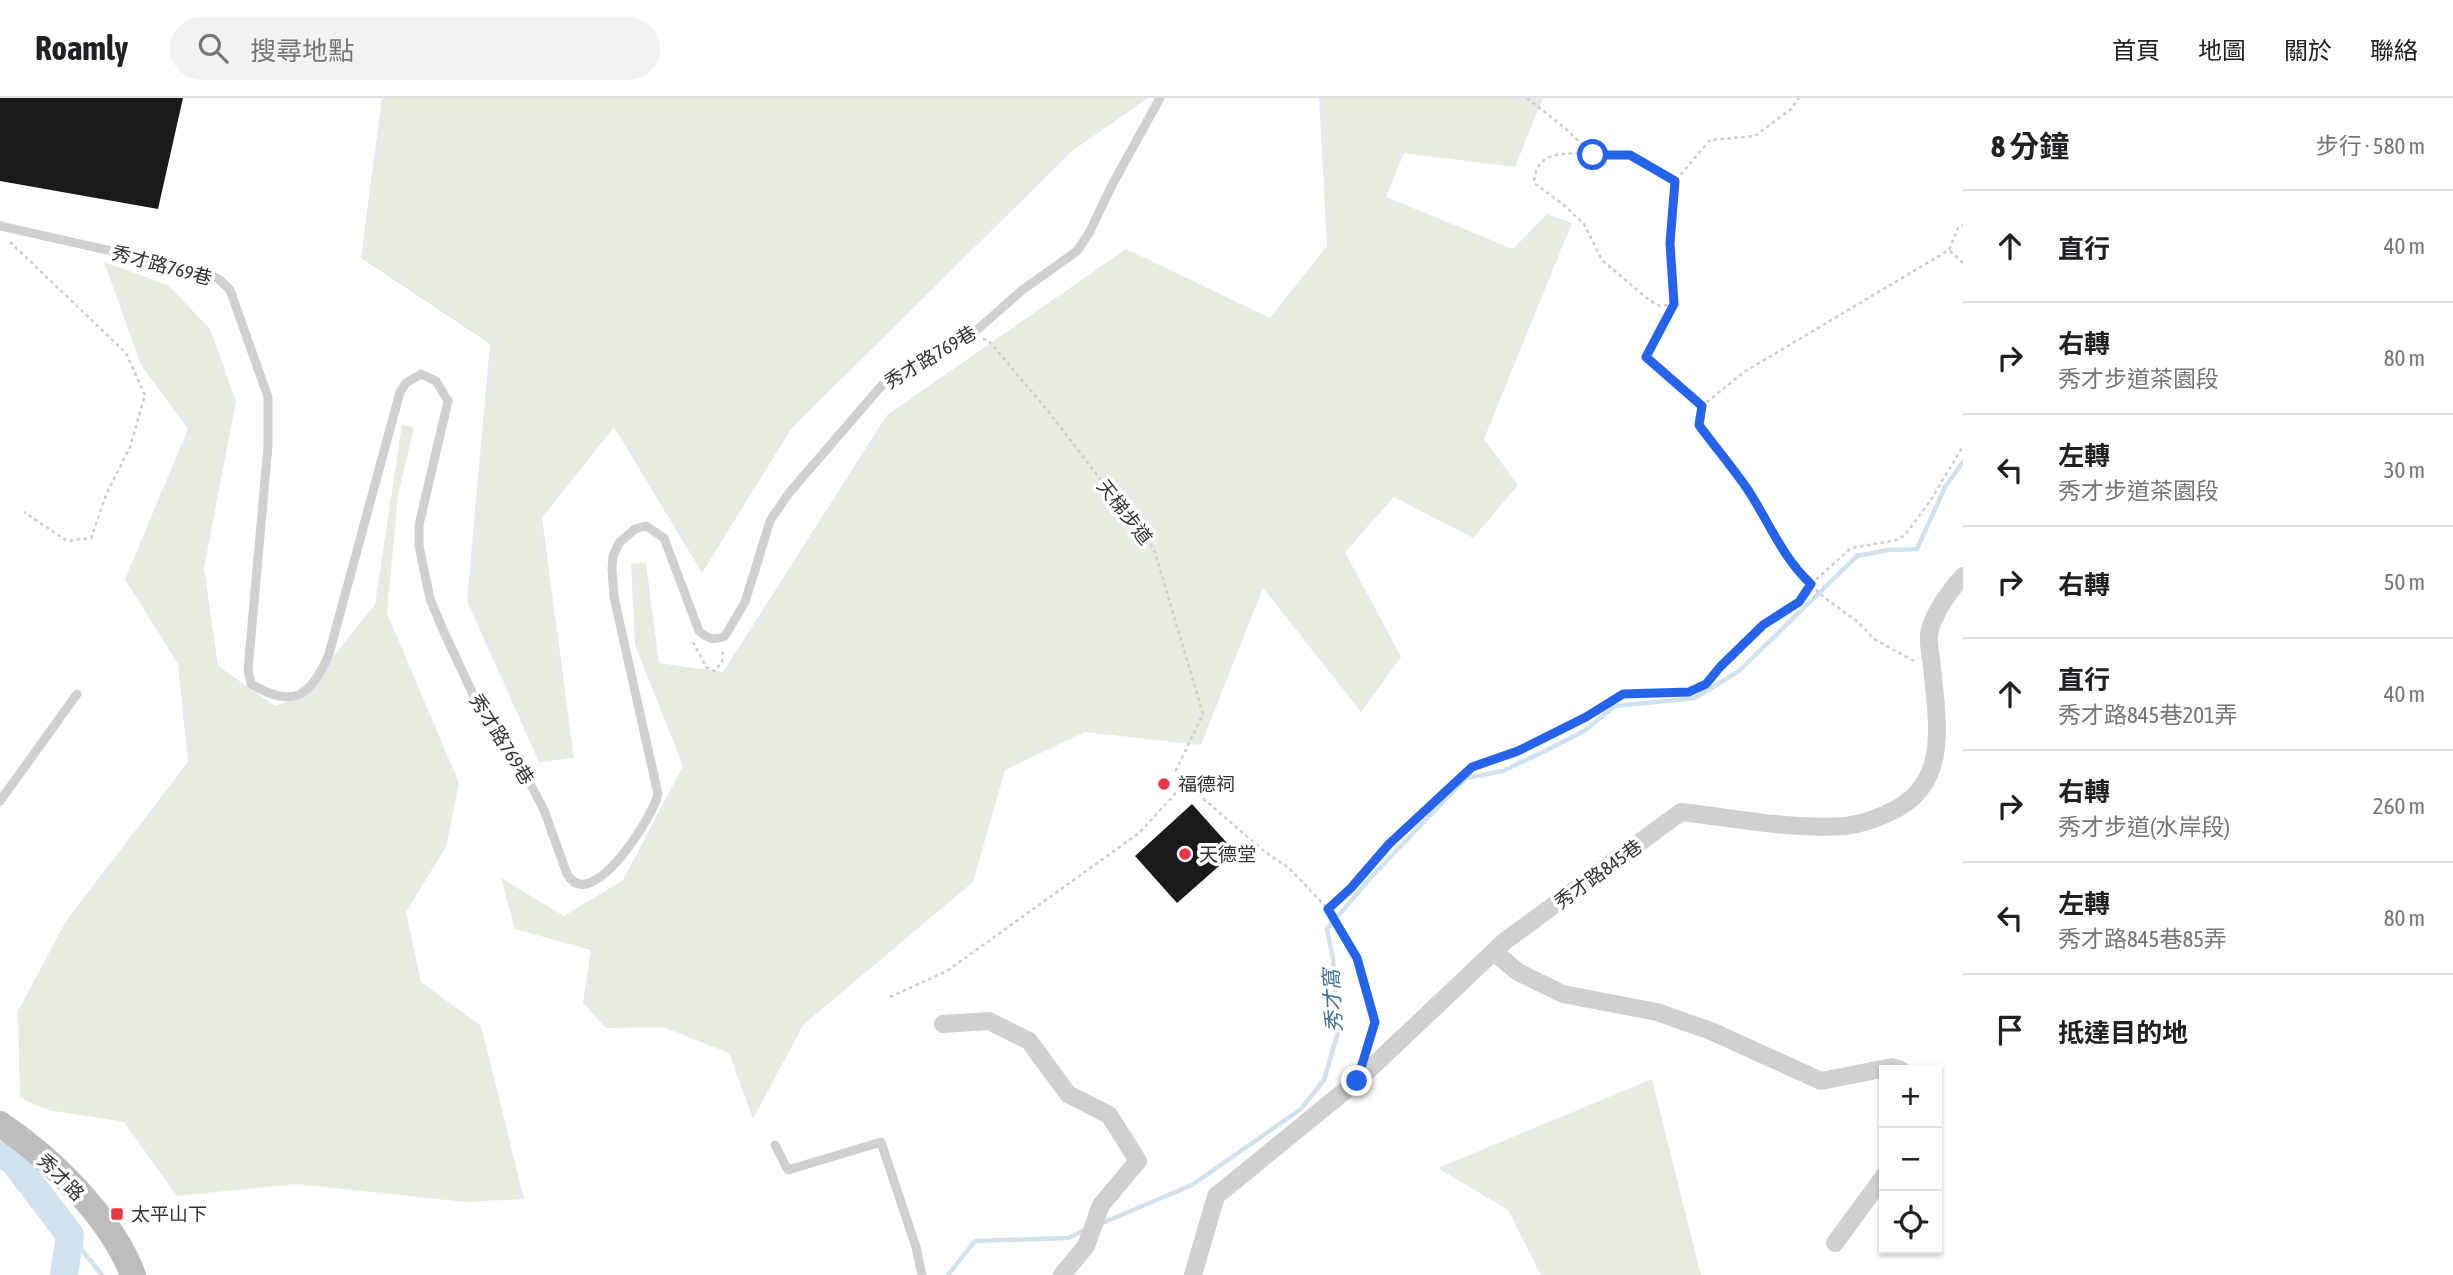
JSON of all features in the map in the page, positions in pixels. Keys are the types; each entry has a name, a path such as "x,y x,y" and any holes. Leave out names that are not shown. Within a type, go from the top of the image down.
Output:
{"main road":[{"name":"秀才路","path":"0,1124 23,1140 79,1194 107,1228 133,1275"}],"street":[{"name":"秀才路845巷","path":"1193,1275 1216,1196 1357,1081 1494,952 1681,813 1758,823 1845,826 1871,821 1904,806 1924,786 1936,761 1936,714 1929,634 1948,592 1963,576"},
{"path":"1494,952 1518,972 1563,994 1657,1012 1711,1031 1821,1081 1879,1070"},
{"path":"943,1024 989,1021 1029,1041 1068,1094 1109,1115 1138,1161 1101,1205 1086,1246 1062,1275"},
{"path":"1835,1243 1879,1183"}],"lane":[{"name":"秀才路769巷","path":"0,226 205,272 220,280 230,290 268,397 268,446 248,670 251,684 274,696 284,698 308,690 324,667 400,392 407,383 421,374 436,381 448,401 418,537 430,599 477,703 526,776 544,810 568,874 578,885 586,885 597,881 611,869 650,817 659,794 614,597 613,556 619,542 635,529 646,526 664,538 699,631 712,639 725,636 745,602 771,521 789,494 883,384 970,336 1021,291 1076,251 1090,233 1111,187 1160,98"},
{"path":"0,801 77,694"},
{"path":"775,1145 788,1170 881,1142 916,1247 922,1275"}],"path":[{"path":"1527,98 1593,155"},
{"path":"1702,406 1646,357 1674,304 1670,243 1675,181 1710,140 1755,136 1791,109 1799,98"},
{"path":"1674,304 1660,306 1649,300 1602,260 1584,224 1534,183 1534,171 1545,160 1559,154 1573,152 1630,155 1675,181"},
{"path":"1932,671 1874,639 1858,622 1825,598 1799,574 1778,544 1748,491 1699,425 1702,406 1744,372 1949,250 1958,228 1963,225"},
{"path":"10,242 126,353 145,395 130,447 106,495 91,538 67,541 24,512"},
{"path":"1949,250 1963,263"},
{"name":"天梯步道","path":"970,336 989,340 1048,411 1154,549 1203,714 1176,770 1185,783"},
{"path":"1328,909 1351,888 1389,844 1472,767 1518,751 1586,717 1623,694 1689,692 1706,684 1763,625 1799,602 1811,585 1851,548 1897,540 1905,535 1931,500 1963,446"},
{"path":"890,997 947,971 1139,833 1185,783 1265,852 1289,868 1328,909 1357,958 1375,1022 1357,1081"}],"shaded area":[{"path":"382,98 1148,98 1072,151 791,429 702,573 614,427 542,518 574,758 539,762 467,601 490,344 361,258"},
{"path":"1319,98 1543,98 1515,167 1404,153 1386,197 1513,249 1547,214 1572,223 1484,439 1518,485 1473,538 1394,497 1345,552 1401,657 1361,712 1263,588 1201,745 1085,732 1005,770 973,882 803,1025 753,1119 729,1053 663,1027 606,1028 583,1003 591,950 515,929 501,878 564,916 623,880 683,766 635,645 631,563 646,563 659,663 723,672 887,415 1126,249 1270,318 1327,246"},
{"path":"104,262 168,285 210,329 236,401 204,568 218,666 275,706 302,696 375,604 402,425 414,427 398,496 387,613 459,783 446,847 406,912 421,982 481,1026 524,1199 465,1202 297,1184 177,1196 124,1122 48,1110 20,1098 18,1011 66,921 188,762 178,664 125,579 188,429 141,365"},
{"path":"1652,1079 1701,1275 1541,1275 1508,1210 1438,1168"}],"building":[{"path":"0,98 183,98 158,209 0,181"},
{"name":"天德堂","path":"1192,804 1235,852 1177,903 1135,856"}],"waterway":[{"name":"秀才窩","path":"1100,1224 1192,1185 1301,1109 1324,1080 1338,1032 1333,959 1327,929 1372,876 1466,778 1503,771 1547,750 1584,731 1615,706 1695,698 1739,671 1857,556 1888,550 1917,549 1945,487 1963,462"},
{"path":"0,1155 12,1159 70,1235 64,1275"},
{"name":"秀才窩","path":"948,1275 975,1241 1068,1238 1085,1230"},
{"name":"秀才窩","path":"70,1235 102,1275"}],"place":[{"name":"福德祠","path":"1164,784"},
{"name":"天德堂","path":"1185,854"},
{"name":"太平山下","path":"117,1214"}],"route":[{"path":"1357,1081 1375,1022 1357,958 1328,909 1351,888 1389,844 1472,767 1518,751 1586,717 1623,694 1689,692 1706,684 1763,625 1799,602 1811,584 1799,574 1778,544 1748,491 1699,425 1702,406 1646,357 1674,304 1670,243 1675,181 1630,155 1593,155"}]}
